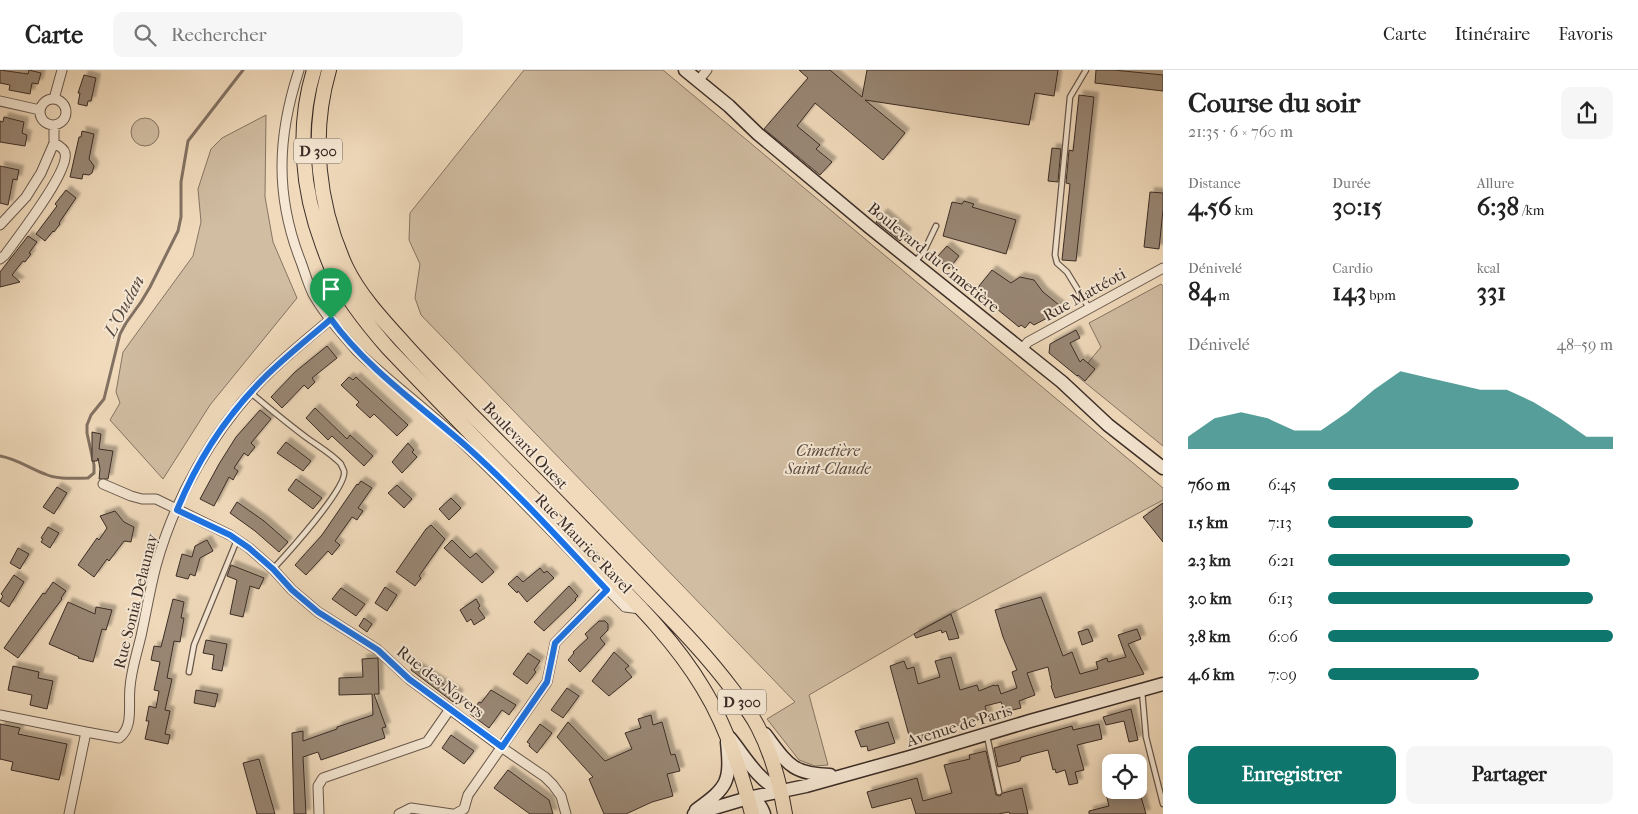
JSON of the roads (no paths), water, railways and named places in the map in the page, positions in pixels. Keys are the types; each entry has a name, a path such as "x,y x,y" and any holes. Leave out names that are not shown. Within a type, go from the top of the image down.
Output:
{"main road":[{"name":"Boulevard Ouest","path":"314,70 307,100 303,135 304,170 314,223 332,269 345,293 362,318 388,348 677,649 704,688 726,732 736,756 752,814"},
{"name":"Boulevard Ouest","path":"328,70 319,122 318,155 329,220 347,268 357,285 380,318 427,369 693,642 721,675 758,725 774,764 785,814"},
{"name":"Boulevard du Cimetière","path":"685,70 729,106 758,134 1022,349 1062,382 1108,425 1163,468"},
{"name":"Avenue de Paris","path":"692,814 748,798 843,776 1163,684"},
{"path":"758,725 792,767 807,774 843,776"},
{"path":"726,732 755,773 763,781 780,791"},
{"path":"692,814 717,795 726,782 729,764 726,732"},
{"path":"748,798 760,804 764,814"}],"street":[{"path":"54,98 62,70"},
{"name":"Rue Maurice Ravel","path":"299,70 288,109 281,156 282,176 286,214 296,250 312,292 359,353 467,447 523,501 625,607 640,609"},
{"path":"698,81 707,70"},
{"path":"54,98 62,103 66,112 63,121 54,125 45,123 40,115 40,110 44,101 54,98"},
{"path":"0,101 40,110"},
{"path":"0,225 26,198 41,174 54,142 54,125"},
{"path":"0,259 5,255 53,187 66,154 64,149 54,142"},
{"name":"Rue Mattéoti","path":"1022,349 1028,342 1163,268"},
{"name":"Rue Sonia Delaunay","path":"86,732 119,738 125,734 129,727 130,688 156,566 177,510 202,459 250,393 282,361 331,319"},
{"name":"Rue des Noyers","path":"103,484 131,496 142,499 156,499 237,540 273,569 292,590 318,612 378,650 409,679 545,777 561,796 566,814"},
{"path":"399,814 411,808 453,814 464,809 468,795 547,682 555,643 607,590"},
{"path":"319,814 318,786 323,778 427,742 450,709"},
{"path":"0,715 86,732 69,814"}],"lane":[{"path":"1086,70 1070,97 1055,255 1057,263 1067,272 1089,308"},
{"path":"915,263 924,251 936,226"},
{"path":"250,393 341,464 344,470 344,479 337,489 304,534 273,569"},
{"path":"189,672 194,645 237,540"},
{"path":"1142,690 1146,737 1163,804"},
{"path":"986,735 1000,792"}],"waterway":[{"name":"L'Oudan","path":"0,456 55,477 88,478 94,473 87,425 91,415 104,399 120,334 150,287 178,231 181,217 181,182 188,141 243,70"}],"park label":[{"name":"Cimetière Saint-Claude","path":"828,459"}]}
